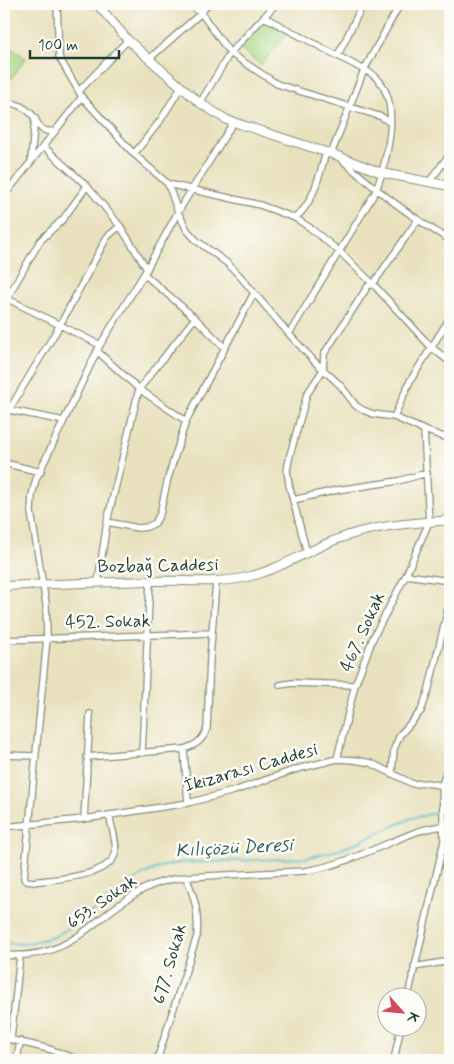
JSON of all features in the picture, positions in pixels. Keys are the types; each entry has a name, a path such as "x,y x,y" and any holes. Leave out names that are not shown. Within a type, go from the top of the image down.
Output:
{"street":[{"path":"57,4 58,57 81,94 134,154 168,184 260,205 295,218 309,226 340,252 373,284 431,347 450,362"},
{"path":"97,4 128,40 149,59 200,103 233,123 332,154 382,173 450,186"},
{"path":"190,4 201,13 230,53 277,84 382,116 390,122"},
{"path":"149,59 201,13 208,4"},
{"path":"200,103 230,53 276,4"},
{"path":"338,55 363,4"},
{"path":"295,218 302,213 309,201 332,154 364,70 400,4"},
{"path":"264,17 338,55 379,80 385,89 389,101 390,139 376,191 289,334"},
{"path":"4,196 55,131 81,94 128,40"},
{"path":"134,154 160,121 181,87"},
{"path":"4,104 8,103 22,107 31,113 39,128 45,132 55,131"},
{"path":"31,161 35,118"},
{"path":"109,815 116,849 113,860 91,873 33,882 24,879 47,638 46,604 31,512 33,487 98,348 146,272 178,212 233,123"},
{"path":"43,146 87,186 120,226 146,272 224,347"},
{"path":"332,154 376,191 417,221 450,240"},
{"path":"428,182 450,154"},
{"path":"168,184 187,230 197,241 227,263 239,275 289,334 340,386 356,406 373,414 394,417 450,439"},
{"path":"87,186 63,219 40,242 6,297 60,325 98,348 139,389 186,421"},
{"path":"307,553 287,470 307,394 323,370 324,354 368,286 373,284 417,221"},
{"path":"64,421 6,409 60,325 107,237 120,226"},
{"path":"107,522 138,528 147,527 155,523 160,514 168,478 186,421 254,293"},
{"path":"98,582 107,522 139,389 195,318"},
{"path":"394,417 410,381 450,318"},
{"path":"424,430 429,522"},
{"path":"4,463 41,472"},
{"path":"293,500 336,490 398,481 427,473"},
{"name":"Bozbağ Caddesi","path":"4,586 150,581 216,582 256,575 336,540 369,529 450,520"},
{"name":"467. Sokak","path":"337,759 355,685 373,638 406,575 429,522"},
{"path":"406,575 450,581"},
{"path":"142,753 150,581"},
{"path":"87,757 184,749 199,743 204,738 207,729 216,582"},
{"path":"392,774 394,749 400,735 421,711 428,692 450,601"},
{"name":"452. Sokak","path":"4,640 212,634"},
{"path":"280,685 292,683 355,685"},
{"path":"84,819 90,714"},
{"path":"184,749 188,803"},
{"path":"4,755 35,756"},
{"name":"İkizarası Caddesi","path":"4,827 84,819 188,803 234,791 297,768 337,759 364,761 413,784 426,782 450,787"},
{"path":"410,986 444,841 441,801 442,786 450,760"},
{"name":"653. Sokak","path":"4,955 20,956 64,946 78,938 141,890 169,879 305,871 321,868 337,864 418,831 450,824"},
{"path":"443,826 450,831"},
{"name":"677. Sokak","path":"158,1060 197,936 199,919 194,895 186,877"},
{"path":"12,1039 20,956"},
{"path":"414,968 450,961"},
{"path":"394,1060 399,1036"},
{"path":"4,1038 20,1041 78,1060"},
{"path":"17,1060 20,1041"}],"green space":[{"path":"265,20 288,33 261,65 240,48"},
{"path":"4,44 26,58 4,88"}],"waterway":[{"name":"Kılıçözü Deresi","path":"4,943 24,944 54,937 142,875 160,867 179,863 306,858 342,849 412,818 441,812"}]}
